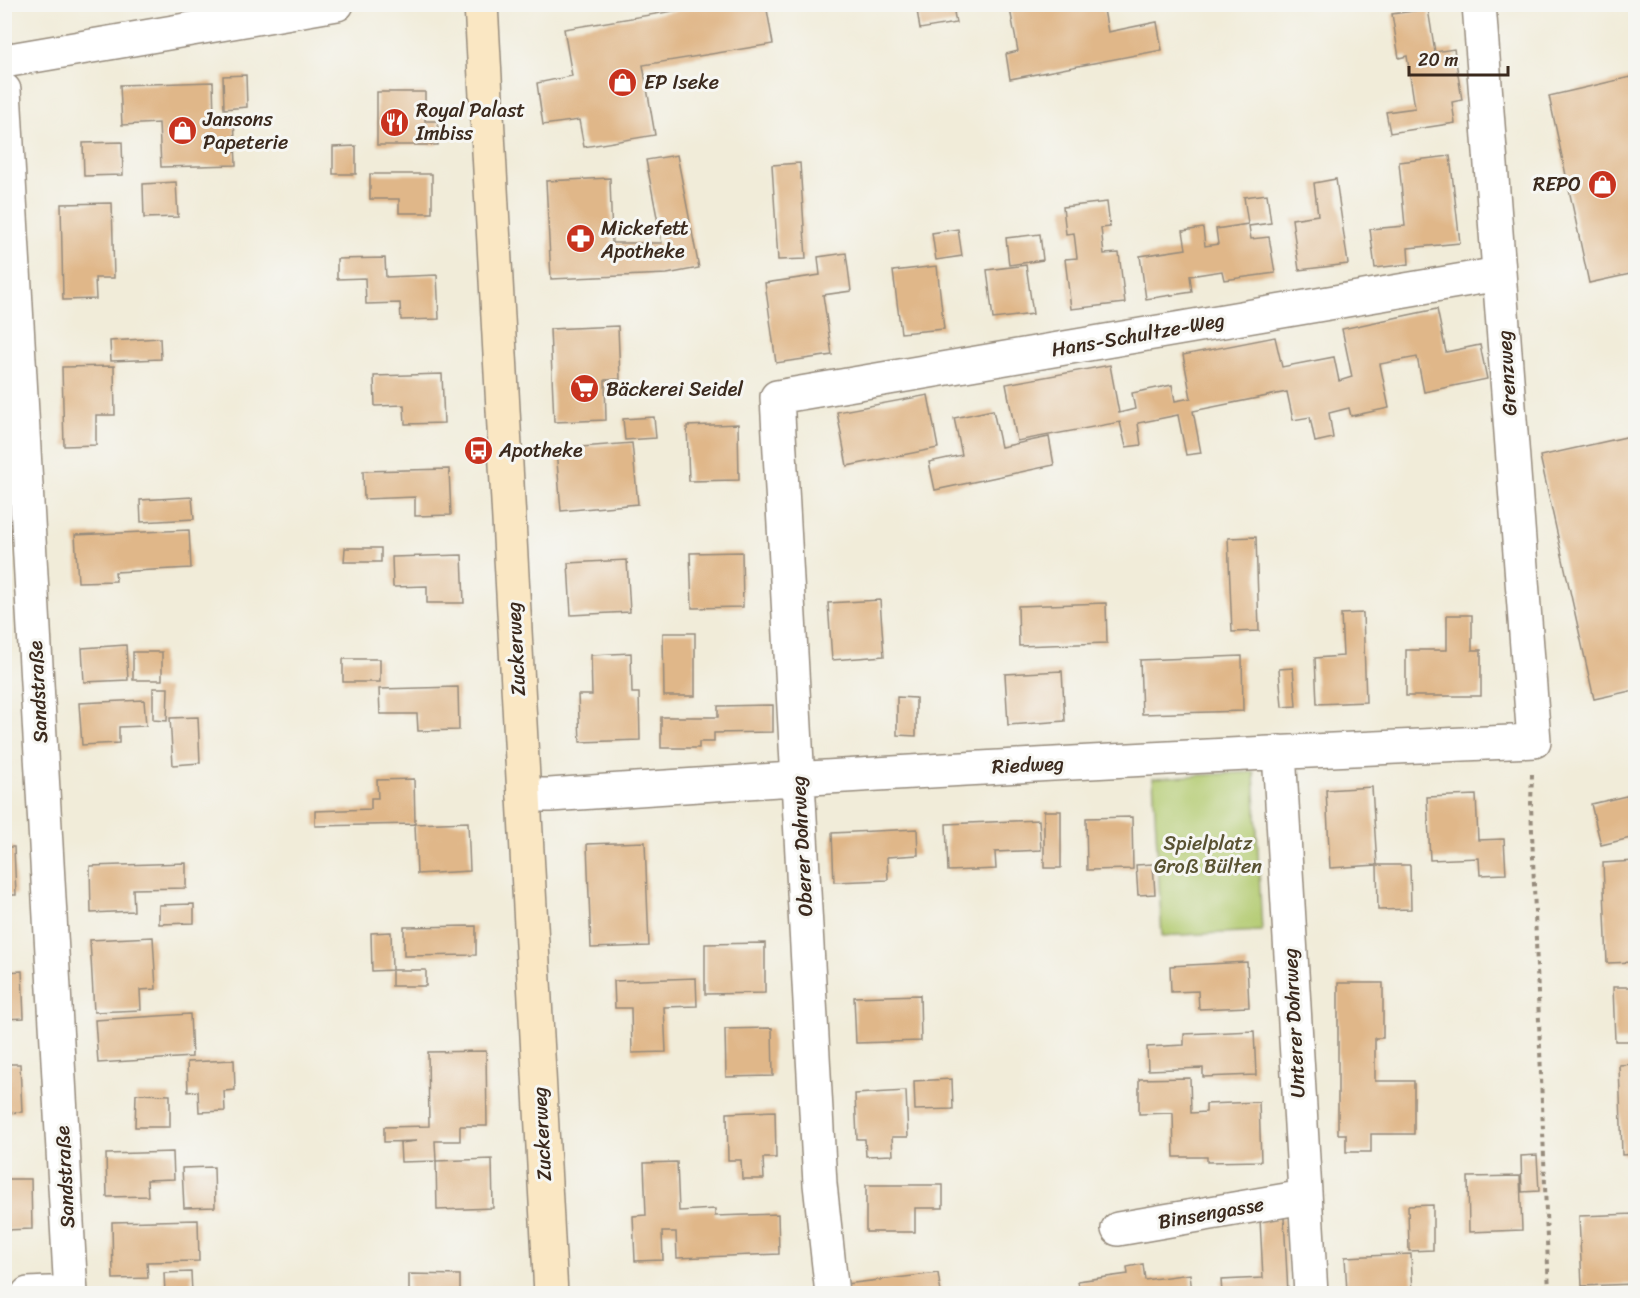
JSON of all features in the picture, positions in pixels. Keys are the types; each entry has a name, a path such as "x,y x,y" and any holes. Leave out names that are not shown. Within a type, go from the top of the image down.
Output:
{"street":[{"path":"4,61 337,4"},
{"name":"Zuckerweg","path":"481,4 551,1293"},
{"name":"Grenzweg","path":"1479,4 1534,741"},
{"name":"Sandstraße","path":"4,90 71,1293"},
{"name":"Hans-Schultze-Weg","path":"777,397 1499,274"},
{"name":"Oberer Dohrweg","path":"777,397 820,1184 832,1293"},
{"name":"Riedweg","path":"524,795 798,777 1534,741"},
{"name":"Unterer Dohrweg","path":"1279,752 1311,1293"},
{"name":"Binsengasse","path":"1118,1229 1304,1197"},
{"path":"28,1293 71,1293"}],"path":[{"path":"1534,741 1531,804 1549,1293"}],"green space":[{"name":"Spielplatz Groß Bülten","path":"1254,772 1262,931 1162,936 1153,778"}],"building":[{"path":"716,4 766,4 773,44 643,65 655,135 584,147 579,120 543,125 537,83 572,76 564,29"},
{"path":"916,4 986,4 987,6 954,12 956,23 920,29"},
{"path":"1009,4 1103,4 1108,32 1157,22 1162,50 1010,79 1006,54 1018,51"},
{"path":"1428,9 1435,52 1454,49 1462,100 1452,102 1455,123 1390,133 1386,112 1415,108 1407,56 1399,58 1392,14"},
{"path":"246,75 247,107 224,109 223,76"},
{"name":"REPO","path":"1635,76 1635,273 1589,283 1549,96"},
{"path":"213,82 214,116 234,116 236,165 161,167 159,123 122,125 120,85"},
{"path":"377,92 425,92 425,121 438,121 438,145 377,145"},
{"path":"122,142 123,175 84,176 83,143"},
{"path":"356,146 356,174 333,174 333,147"},
{"path":"677,155 699,268 667,274 551,279 546,181 610,178 612,243 662,243 646,160"},
{"path":"1450,156 1460,243 1408,248 1409,264 1375,268 1370,229 1405,226 1399,162"},
{"path":"800,163 806,259 778,260 772,165"},
{"path":"370,174 432,174 432,213 399,213 399,199 370,199"},
{"path":"1336,179 1348,264 1299,270 1292,219 1318,215 1314,183"},
{"path":"176,182 178,217 144,218 143,184"},
{"path":"1267,194 1271,223 1249,226 1251,239 1269,237 1275,273 1224,280 1222,271 1190,276 1192,292 1146,299 1140,256 1186,249 1183,231 1203,228 1205,246 1218,244 1216,229 1248,224 1244,197"},
{"path":"1107,202 1110,227 1101,228 1104,254 1119,253 1125,303 1071,309 1065,259 1077,258 1074,233 1066,234 1063,207"},
{"path":"112,203 114,278 95,278 96,299 63,300 61,204"},
{"path":"958,229 962,256 936,260 932,233"},
{"path":"1040,234 1043,260 1009,265 1006,238"},
{"path":"846,253 851,291 823,295 832,355 776,363 765,283 820,275 818,257"},
{"path":"385,258 386,277 437,275 439,319 401,320 400,303 366,304 365,278 337,279 337,259"},
{"path":"1026,265 1033,314 993,319 987,270"},
{"path":"937,266 944,329 901,333 893,271"},
{"path":"1437,309 1446,352 1480,345 1487,379 1424,392 1417,357 1380,364 1389,408 1351,416 1349,408 1329,413 1333,438 1315,442 1310,417 1293,420 1287,392 1193,411 1201,453 1186,455 1178,415 1138,423 1141,445 1126,447 1120,422 1017,441 1006,384 1110,365 1119,413 1135,409 1132,393 1172,385 1175,401 1191,398 1183,355 1275,337 1282,367 1334,357 1339,381 1352,377 1342,329"},
{"path":"618,326 620,379 605,380 606,420 554,422 550,329"},
{"path":"160,338 161,359 111,361 110,341"},
{"path":"114,366 115,415 96,415 96,445 64,446 62,367"},
{"path":"442,374 444,423 405,424 404,405 375,406 374,376"},
{"path":"928,395 938,448 847,466 837,412"},
{"path":"993,410 1001,447 1049,437 1054,465 935,490 929,462 962,455 954,418"},
{"path":"654,417 656,438 625,440 623,419"},
{"path":"738,424 739,480 689,481 687,426"},
{"path":"1635,435 1635,690 1594,699 1540,456"},
{"path":"632,443 638,504 561,511 556,449"},
{"path":"449,469 451,515 415,516 415,497 364,499 363,471"},
{"path":"192,497 194,519 141,522 140,500"},
{"path":"189,530 191,568 115,572 116,581 78,582 75,535"},
{"path":"1256,537 1259,631 1232,632 1228,538"},
{"path":"345,548 381,548 381,562 344,562"},
{"path":"742,552 743,607 692,608 690,553"},
{"path":"462,555 464,603 427,603 427,586 393,587 392,557"},
{"path":"627,560 630,612 571,615 568,563"},
{"path":"880,600 884,656 832,660 828,603"},
{"path":"1106,603 1107,643 1019,646 1018,606"},
{"path":"1363,613 1366,702 1317,704 1315,658 1343,656 1341,614"},
{"path":"1447,615 1472,615 1472,650 1481,650 1481,696 1406,696 1406,650 1447,650"},
{"path":"663,633 695,633 695,696 664,696"},
{"path":"126,645 128,680 84,682 82,648"},
{"path":"133,652 162,652 162,680 133,680"},
{"path":"631,653 632,693 639,693 640,740 580,742 578,695 592,695 591,655"},
{"path":"1242,656 1243,711 1142,714 1140,660"},
{"path":"343,659 380,659 380,682 343,682"},
{"path":"1293,668 1296,706 1282,707 1279,669"},
{"path":"1062,671 1065,721 1008,725 1005,674"},
{"path":"458,687 459,730 418,731 417,714 380,714 379,689"},
{"path":"153,688 168,688 167,721 153,720"},
{"path":"897,697 916,698 916,736 897,735"},
{"path":"144,700 146,726 119,727 119,743 82,745 79,703"},
{"path":"773,705 773,732 714,733 714,742 699,742 699,748 661,748 661,717 718,717 718,706"},
{"path":"198,717 200,763 173,765 170,718"},
{"path":"414,779 415,824 315,826 315,811 371,809 371,798 378,798 377,780"},
{"path":"1372,787 1377,865 1330,868 1326,790"},
{"path":"1635,794 1635,837 1601,845 1591,804"},
{"path":"1476,795 1478,840 1504,839 1506,874 1480,875 1479,858 1430,860 1427,797"},
{"path":"1044,811 1061,811 1061,868 1044,868"},
{"path":"1132,817 1133,869 1087,870 1086,818"},
{"path":"1039,820 1041,850 995,852 996,869 948,871 946,824"},
{"path":"468,822 470,871 417,874 415,824"},
{"path":"917,829 918,855 887,857 888,880 834,882 832,833"},
{"path":"645,842 649,946 591,948 587,844"},
{"path":"4,847 14,847 16,895 4,895"},
{"path":"1635,861 1635,962 1607,963 1603,863"},
{"path":"186,863 186,888 133,889 134,911 91,913 90,866"},
{"path":"1153,864 1155,894 1138,895 1136,865"},
{"path":"1377,865 1410,865 1411,909 1378,910"},
{"path":"194,904 194,923 159,924 159,905"},
{"path":"476,926 476,955 404,956 404,927"},
{"path":"391,932 392,970 372,971 371,933"},
{"path":"153,937 156,989 140,990 141,1010 94,1012 90,940"},
{"path":"765,943 765,993 705,994 705,944"},
{"path":"1247,962 1249,1007 1199,1009 1198,991 1171,992 1170,966"},
{"path":"392,970 426,970 426,986 392,986"},
{"path":"22,971 24,1018 4,1019 4,972"},
{"path":"696,978 697,1006 664,1007 666,1052 632,1053 631,1008 615,1008 614,981"},
{"path":"1338,983 1383,983 1383,1038 1375,1038 1375,1081 1414,1081 1414,1134 1371,1134 1371,1152 1346,1152 1346,1134 1338,1134"},
{"path":"1613,987 1635,987 1635,1041 1615,1041"},
{"path":"920,995 921,1041 856,1043 854,997"},
{"path":"190,1014 192,1057 98,1063 95,1020"},
{"path":"772,1028 773,1076 726,1077 725,1029"},
{"path":"1254,1031 1256,1075 1203,1077 1203,1068 1148,1070 1147,1047 1184,1045 1184,1034"},
{"path":"486,1051 487,1126 460,1126 460,1141 435,1141 436,1161 401,1162 400,1143 417,1141 384,1142 384,1127 429,1126 428,1052"},
{"path":"234,1060 235,1090 224,1091 225,1111 199,1112 198,1091 188,1092 187,1062"},
{"path":"4,1064 20,1064 22,1112 4,1113"},
{"path":"1635,1064 1635,1154 1622,1155 1619,1065"},
{"path":"1190,1078 1191,1113 1206,1112 1206,1104 1259,1102 1261,1161 1207,1162 1207,1157 1174,1157 1173,1113 1139,1114 1139,1079"},
{"path":"952,1079 953,1109 915,1110 914,1081"},
{"path":"906,1091 908,1137 892,1137 893,1155 866,1156 865,1139 857,1139 855,1094"},
{"path":"136,1094 170,1095 170,1127 135,1127"},
{"path":"775,1111 776,1158 763,1158 764,1179 742,1179 741,1160 728,1160 727,1113"},
{"path":"173,1152 174,1179 147,1180 148,1196 107,1197 106,1154"},
{"path":"1537,1155 1539,1191 1522,1192 1521,1156"},
{"path":"492,1159 493,1208 437,1210 436,1161"},
{"path":"677,1162 679,1211 715,1209 715,1216 778,1214 779,1254 677,1258 676,1232 662,1232 663,1260 635,1261 633,1216 646,1215 644,1163"},
{"path":"214,1167 215,1207 184,1208 182,1168"},
{"path":"1520,1176 1522,1230 1469,1232 1468,1177"},
{"path":"4,1179 31,1179 32,1229 4,1230"},
{"path":"866,1185 943,1185 943,1208 915,1208 915,1232 866,1232"},
{"path":"1433,1205 1433,1250 1409,1251 1408,1206"},
{"path":"1635,1214 1635,1243 1632,1243 1633,1284 1582,1286 1579,1216"},
{"path":"1284,1218 1288,1293 1222,1293 1221,1280 1263,1278 1260,1219"},
{"path":"198,1220 199,1261 147,1262 148,1278 113,1279 112,1222"},
{"path":"1411,1254 1413,1293 1347,1292 1345,1257"},
{"path":"1143,1264 1145,1280 1190,1274 1192,1293 1080,1293 1078,1281 1128,1274 1127,1267"},
{"path":"191,1272 192,1293 165,1293 164,1273"},
{"path":"938,1273 941,1293 847,1293 846,1284"},
{"path":"409,1274 460,1275 460,1293 409,1293"}],"place":[{"name":"EP Iseke","path":"623,82"},
{"name":"Royal Palast Imbiss","path":"395,122"},
{"name":"Jansons Papeterie","path":"182,131"},
{"name":"REPO","path":"1602,184"},
{"name":"Mickefett Apotheke","path":"580,239"},
{"name":"Bäckerei Seidel","path":"585,389"},
{"name":"Apotheke","path":"478,450"}]}
